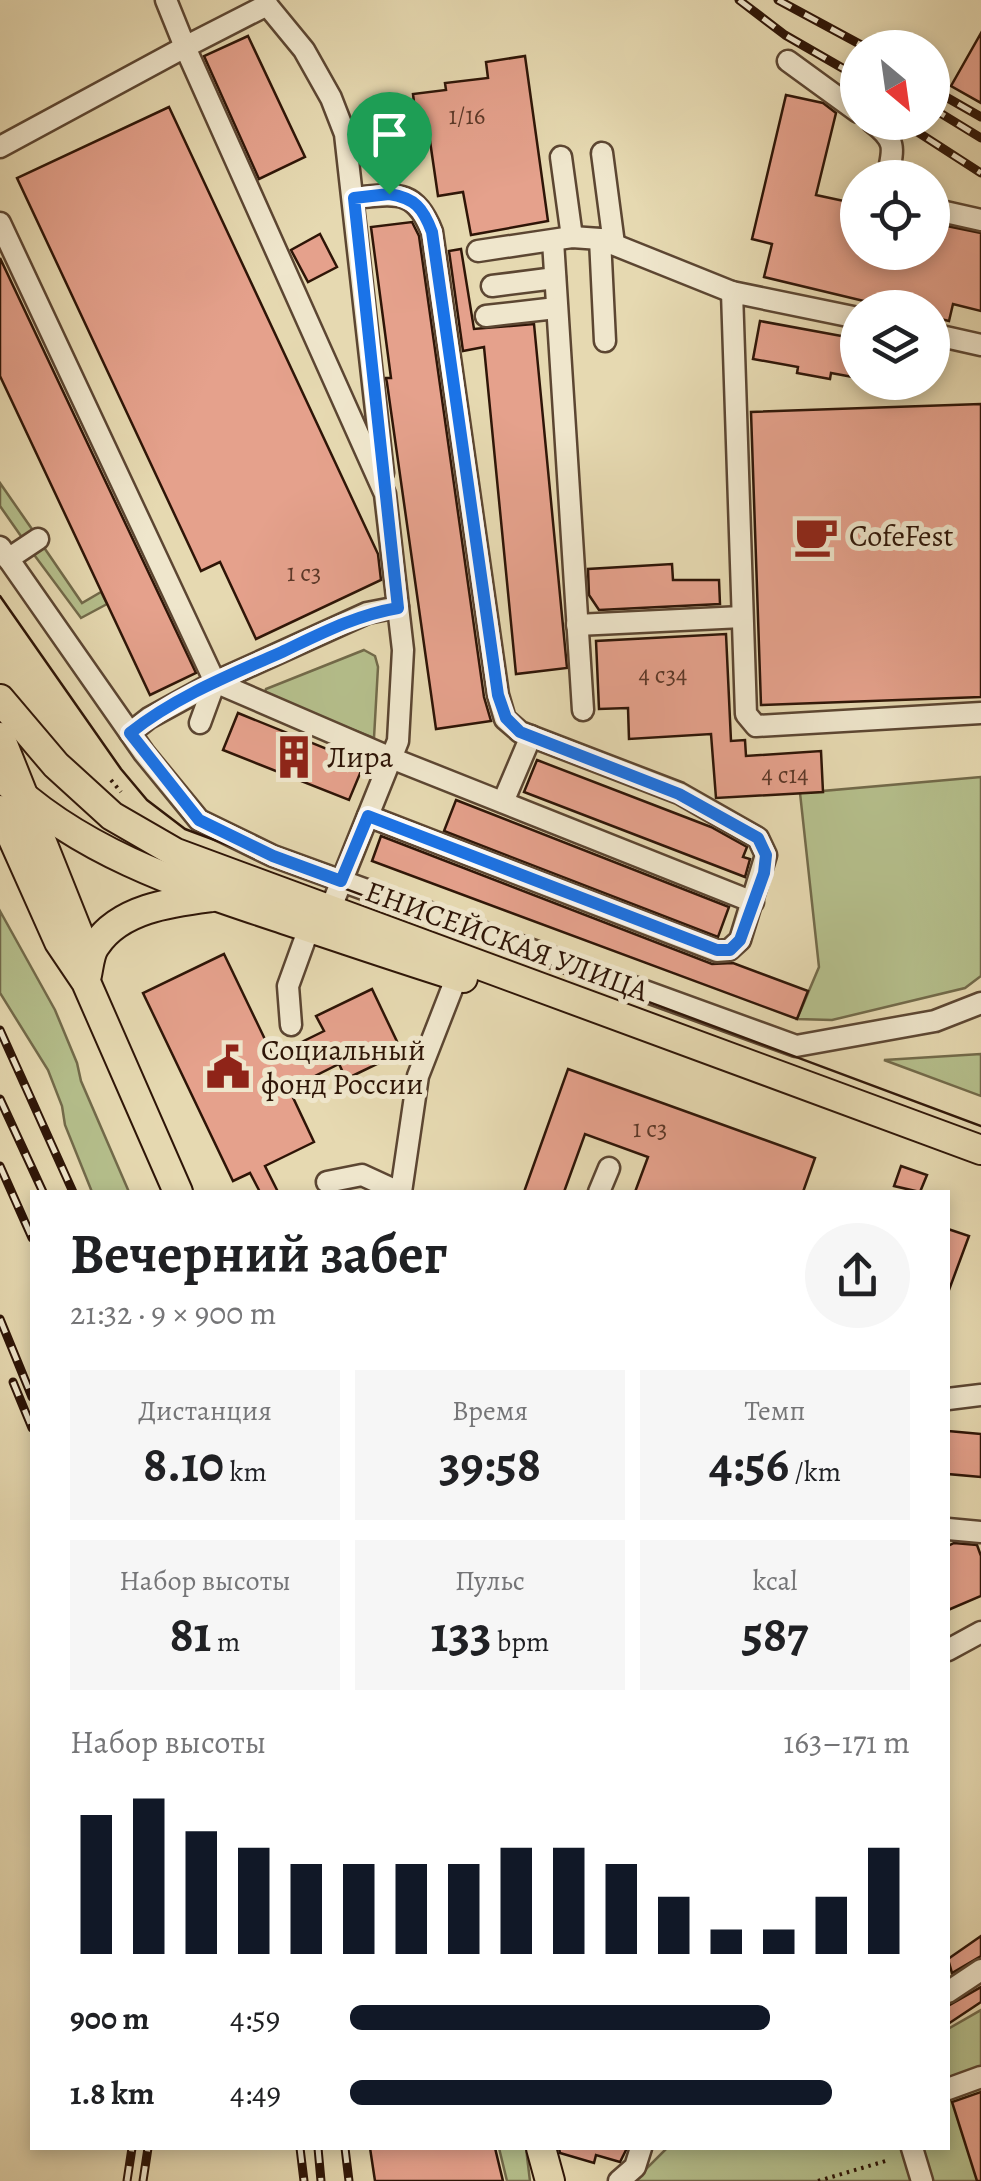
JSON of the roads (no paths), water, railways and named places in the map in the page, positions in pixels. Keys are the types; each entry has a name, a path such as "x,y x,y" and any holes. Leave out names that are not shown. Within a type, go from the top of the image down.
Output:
{"main road":[{"name":"ЕНИСЕЙСКАЯ УЛИЦА","path":"0,699 56,765 116,818 176,853 457,976 981,1168"},
{"path":"0,737 14,806 58,942 86,982 177,1190"},
{"name":"ЕНИСЕЙСКАЯ УЛИЦА","path":"0,776 14,806 214,896 320,919 981,1150"},
{"path":"86,982 94,946 110,929 160,904 214,896"},
{"path":"542,2150 550,2181"}],"lane":[{"path":"166,0 385,494"},
{"path":"0,147 267,2 304,50 331,98 344,134 403,650 398,741 341,881 288,986 290,1025"},
{"path":"788,61 840,99"},
{"path":"602,153 607,242 605,341"},
{"path":"561,157 563,239 555,278 556,308 583,710"},
{"path":"354,198 389,194 409,197 424,210 432,232 498,695 506,718 520,732 679,794 758,838 766,855 740,940 730,950 717,950 368,816"},
{"path":"950,213 981,220"},
{"path":"0,223 215,682 391,758 754,902"},
{"path":"478,251 563,239 607,242 732,292 840,314"},
{"path":"492,286 555,278"},
{"path":"732,292 746,714 756,726 981,714"},
{"path":"486,316 556,308"},
{"path":"950,338 981,345"},
{"path":"38,539 6,563 199,820 273,856 796,1046 935,1021 981,1004"},
{"path":"130,733 149,718 215,682 367,613 398,608"},
{"path":"577,625 742,617"},
{"path":"200,723 215,682"},
{"path":"504,802 531,736"},
{"path":"400,1190 418,1076 457,976"},
{"path":"601,1190 608,1168"},
{"path":"327,1182 362,1175 396,1190"},
{"path":"950,1399 981,1395"},
{"path":"950,1528 981,1532"},
{"path":"950,1649 981,1632"},
{"path":"950,1991 981,1970"},
{"path":"950,2088 981,2077"},
{"path":"618,2181 635,2167 640,2150"},
{"path":"913,2150 922,2181"}],"tram line":[{"path":"0,596 121,769 147,800 185,829 981,1126"}],"railway":[{"path":"739,0 785,35 840,67"},
{"path":"778,0 840,33"},
{"path":"950,99 981,117"},
{"path":"950,119 981,138"},
{"path":"930,140 981,173"},
{"path":"0,1030 72,1190"},
{"path":"0,1099 42,1190"},
{"path":"0,1166 30,1234"},
{"path":"0,1319 30,1392"},
{"path":"13,1382 30,1423"},
{"path":"127,2181 132,2150"},
{"path":"143,2181 148,2150"},
{"path":"300,2150 304,2181"},
{"path":"318,2150 321,2181"},
{"path":"345,2150 349,2181"}],"place":[{"name":"CofeFest","path":"816,536"},
{"name":"Лира","path":"294,757"},
{"name":"Социальный фонд России","path":"228,1067"}]}
